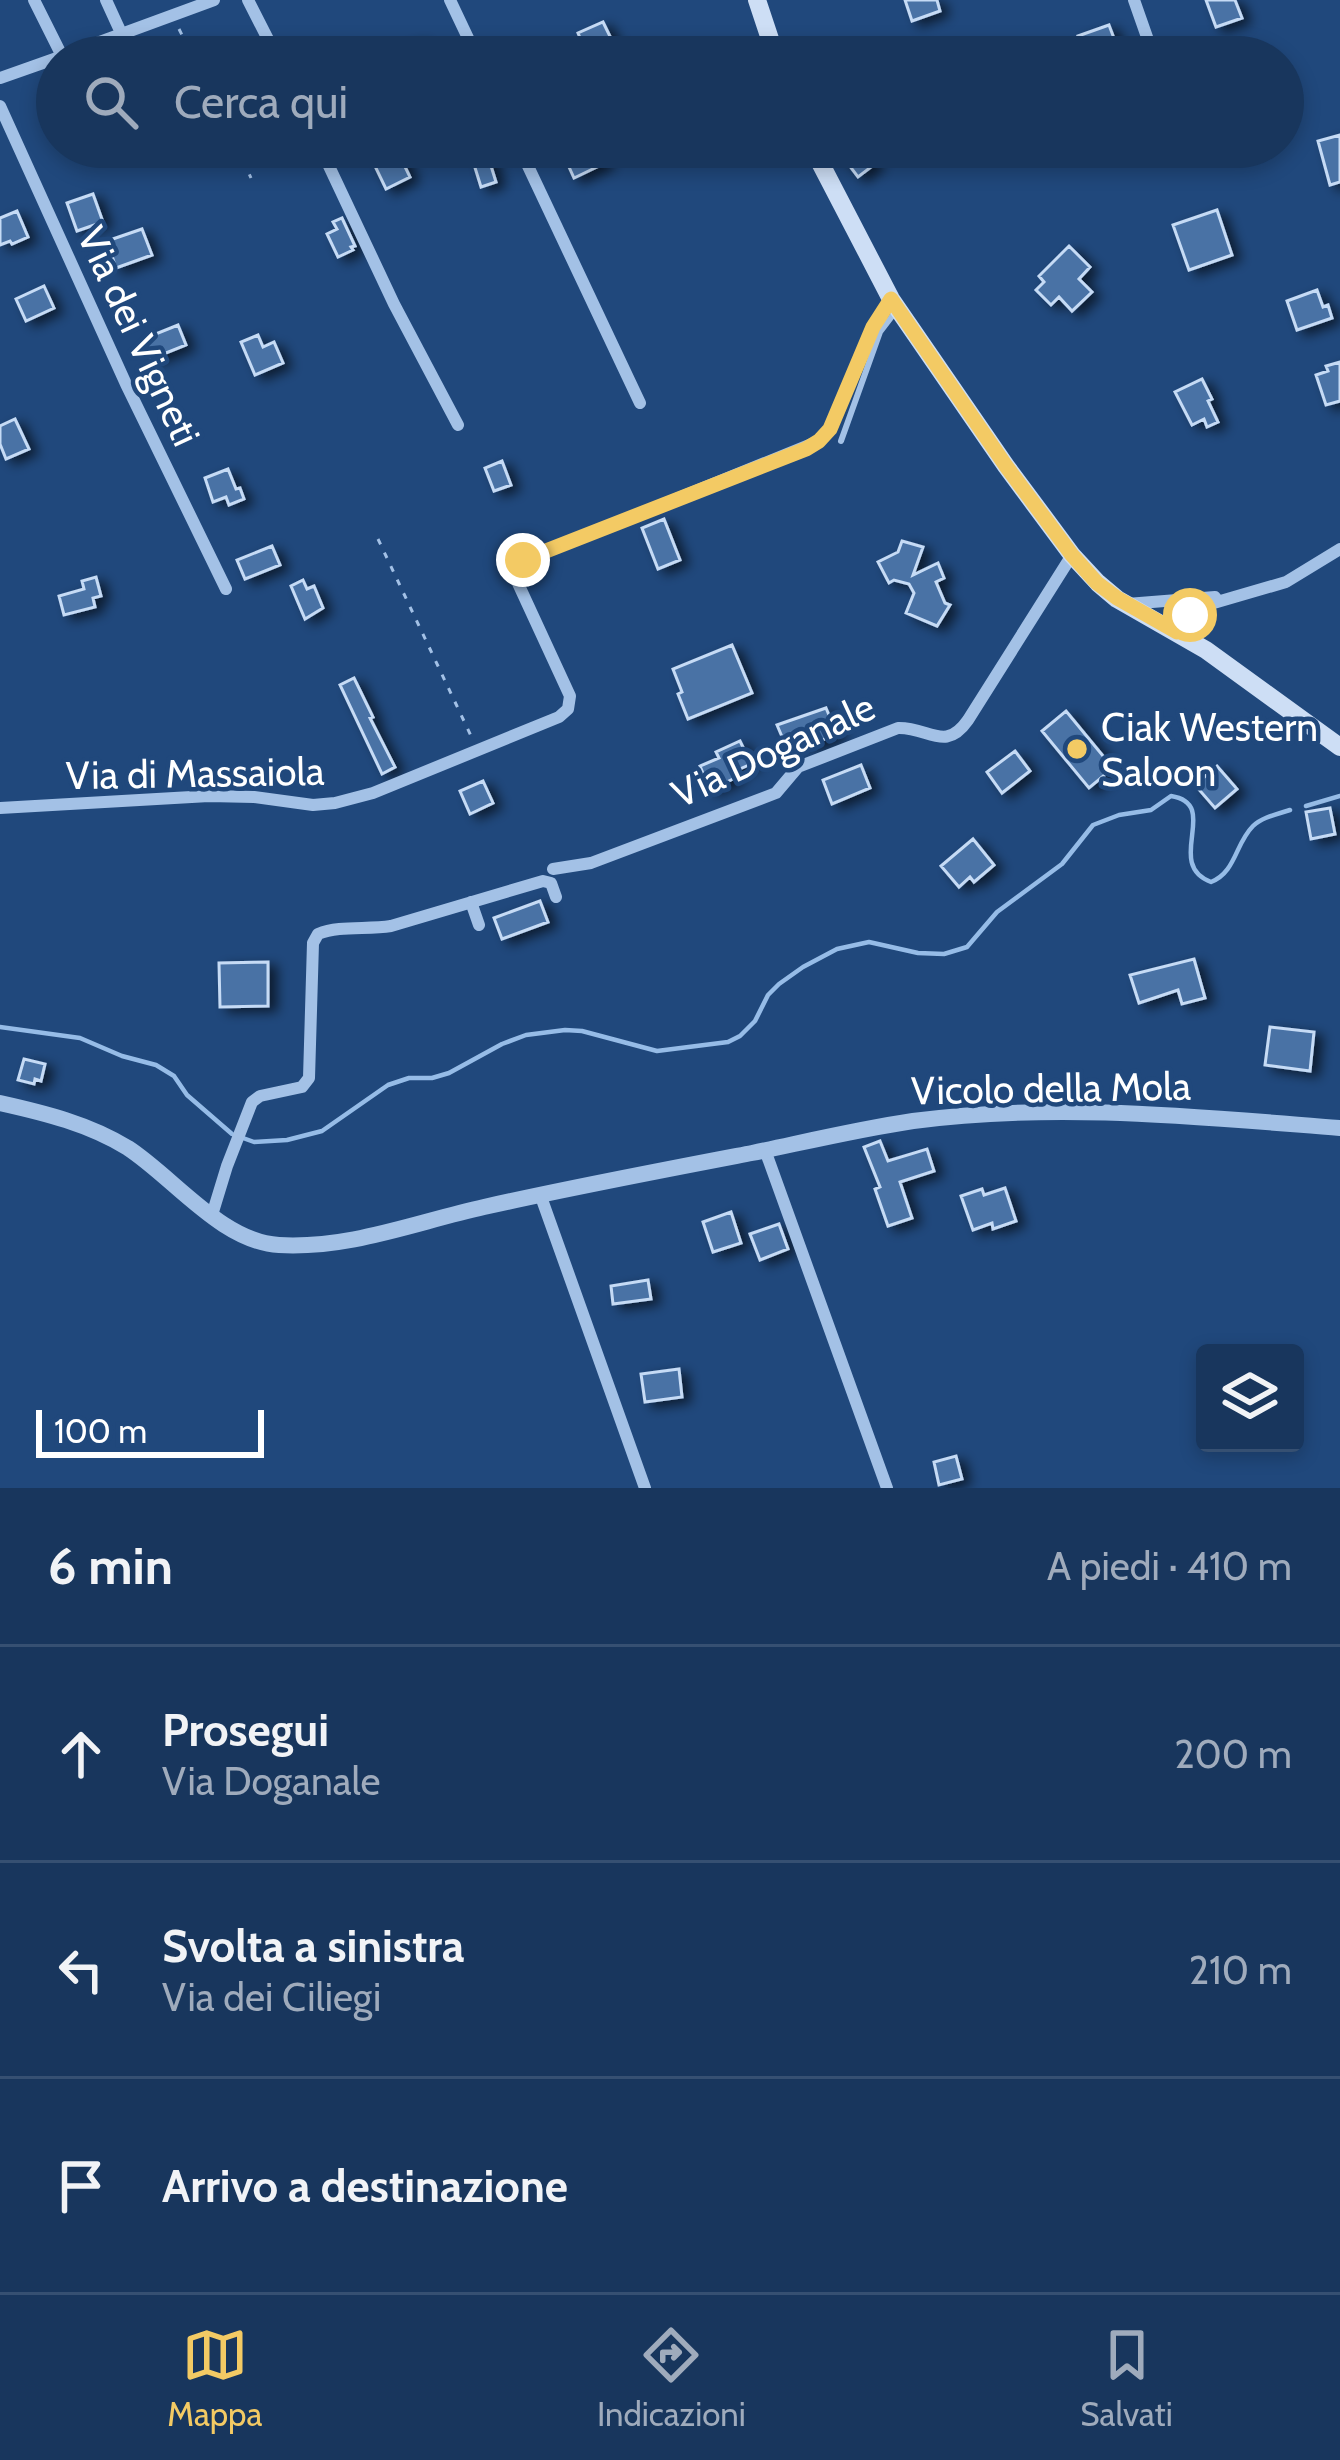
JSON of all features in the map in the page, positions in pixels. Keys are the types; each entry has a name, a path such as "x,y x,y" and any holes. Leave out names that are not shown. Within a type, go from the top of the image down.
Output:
{"main road":[{"path":"758,0 769,36"},
{"path":"823,168 894,304 1006,466 1097,583 1270,694 1340,747"}],"street":[{"path":"34,0 50,36"},
{"path":"106,0 122,35"},
{"path":"119,36 214,0"},
{"path":"248,0 266,36"},
{"path":"450,0 467,36"},
{"path":"1134,0 1147,36"},
{"path":"0,78 36,65"},
{"name":"Via dei Vigneti","path":"0,106 126,384 226,589"},
{"path":"330,168 458,424"},
{"path":"529,168 640,403"},
{"name":"Via di Massaiola","path":"0,808 209,796 328,804 373,793 560,717 570,705 567,687 516,579 523,560 819,441 830,429 873,327 894,304"},
{"path":"1177,632 1200,608 1294,578 1340,549"},
{"name":"Via Doganale","path":"553,869 591,863 776,793 798,767 898,728 954,736 1072,555"},
{"path":"1126,604 1240,594"},
{"path":"212,1215 252,1102 307,1084 313,943 318,934 391,926 546,880 556,897"},
{"path":"472,902 479,925"},
{"name":"Vicolo della Mola","path":"0,1102 71,1121 115,1141 242,1235 273,1245 356,1239 540,1194 912,1122 983,1115 1166,1114 1340,1128"},
{"path":"765,1150 887,1488"},
{"path":"540,1194 645,1488"}],"lane":[{"path":"841,441 894,304"}],"path":[{"path":"173,16 183,36"},
{"path":"246,168 251,178"},
{"path":"378,539 478,751"}],"building":[{"path":"905,0 937,0 940,11 912,21"},
{"path":"1206,0 1235,0 1242,18 1216,27"},
{"path":"603,22 610,36 579,36"},
{"path":"1109,25 1113,36 1078,36"},
{"path":"1340,135 1340,182 1330,185 1318,141"},
{"path":"376,168 406,168 410,177 386,189"},
{"path":"475,168 492,168 496,182 481,187"},
{"path":"569,168 595,168 574,178"},
{"path":"93,194 103,222 77,231 67,203"},
{"path":"1217,210 1232,255 1189,270 1173,225"},
{"path":"17,211 28,237 0,245 0,218"},
{"path":"342,218 355,246 338,257 327,234 337,229 333,222"},
{"path":"142,229 152,255 116,268 107,241"},
{"path":"1069,246 1090,267 1079,279 1092,292 1072,311 1059,297 1051,305 1036,290 1044,282 1039,276"},
{"path":"44,286 54,308 26,321 16,299"},
{"path":"1317,290 1332,318 1297,330 1287,301"},
{"path":"178,325 186,345 151,359 143,339"},
{"path":"258,335 263,347 274,342 283,363 255,375 241,342"},
{"path":"1340,362 1340,401 1326,405 1316,375"},
{"path":"1202,379 1218,422 1207,427 1204,419 1192,425 1175,392"},
{"path":"15,419 29,449 6,459 0,426"},
{"path":"502,461 511,485 494,491 485,468"},
{"path":"228,469 244,499 229,505 226,497 213,502 205,478"},
{"path":"664,519 680,560 658,569 642,528"},
{"path":"902,541 923,547 913,575 938,563 944,578 936,582 950,605 937,626 906,613 914,593 909,584 889,583 878,562 898,552"},
{"path":"272,546 280,565 245,579 237,560"},
{"path":"96,577 101,596 93,598 95,607 64,615 59,596 84,589 82,581"},
{"path":"303,580 307,589 314,586 323,608 305,619 291,586"},
{"path":"732,645 752,693 688,719 673,669"},
{"path":"354,678 395,767 382,774 340,685"},
{"path":"826,708 837,734 810,745 807,738 786,746 777,725"},
{"name":"Ciak Western Saloon","path":"1066,711 1113,768 1089,788 1042,731"},
{"path":"740,741 751,764 710,790 700,766"},
{"path":"1015,751 1030,771 1002,793 987,772"},
{"path":"861,765 870,788 832,804 823,780"},
{"path":"1217,766 1237,789 1215,808 1195,785"},
{"path":"483,781 493,803 470,814 460,791"},
{"path":"1330,808 1335,834 1311,839 1306,812"},
{"path":"973,839 994,865 974,882 970,877 959,887 941,866"},
{"path":"540,901 548,922 502,939 494,918"},
{"path":"1194,959 1205,998 1182,1004 1178,990 1139,1003 1130,975"},
{"path":"268,962 268,1006 220,1007 219,963"},
{"path":"1270,1027 1314,1032 1310,1071 1265,1065"},
{"path":"24,1059 45,1064 41,1081 18,1080"},
{"path":"880,1141 888,1161 927,1149 934,1171 900,1182 912,1218 888,1226 875,1189 880,1187 864,1147"},
{"path":"1005,1188 1016,1221 973,1230 961,1196"},
{"path":"731,1212 741,1243 713,1252 703,1222"},
{"path":"779,1224 788,1249 760,1260 750,1234"},
{"path":"648,1280 651,1299 613,1304 611,1286"},
{"path":"679,1369 682,1397 645,1402 641,1374"},
{"path":"956,1456 962,1479 939,1485 934,1462"}],"waterway":[{"path":"0,1027 80,1038 156,1065 174,1076 187,1095 232,1134 254,1142 287,1140 322,1131 388,1085 449,1073 526,1035 582,1031 657,1051 728,1042 755,1021 779,984 837,949 869,942 944,954 967,947 997,912 1062,864 1093,825 1151,810 1171,796 1185,801 1192,810 1192,862 1211,882 1226,872 1253,826 1290,810"},
{"path":"1306,806 1340,796"}],"place":[{"name":"Ciak Western Saloon","path":"1077,749"}],"route":[{"path":"523,560 819,441 830,429 873,327 891,299 1006,466 1088,574 1117,598 1177,632 1190,615"}]}
